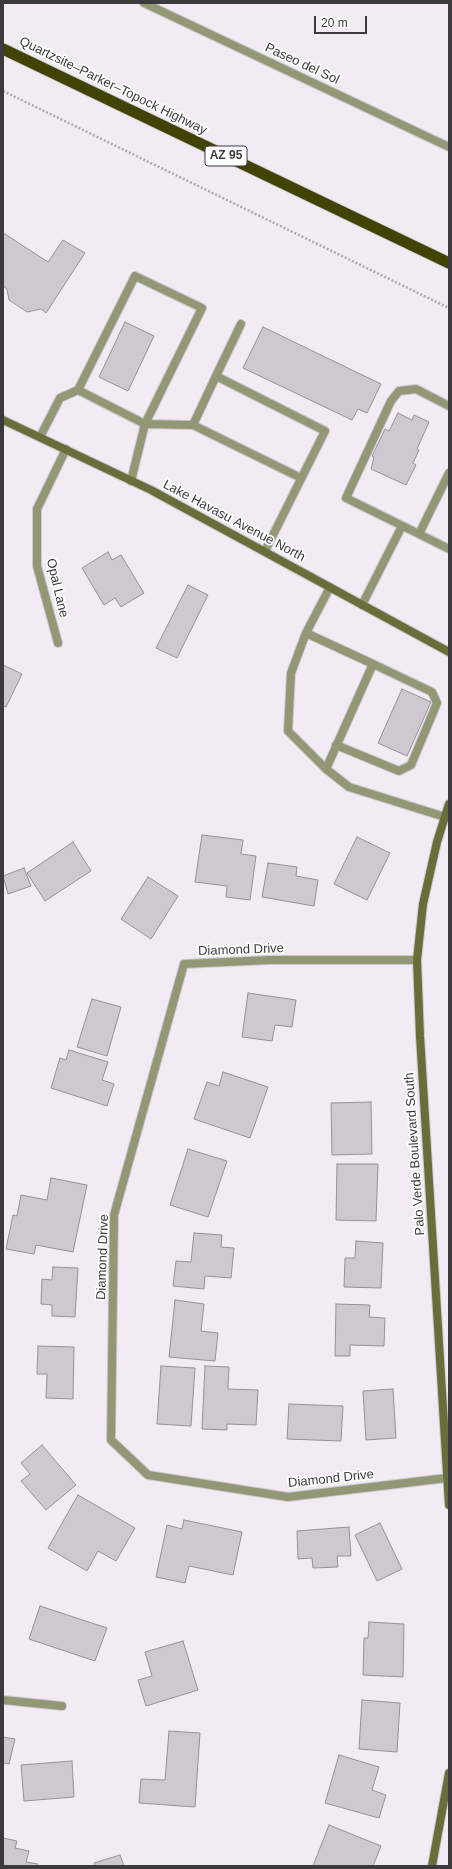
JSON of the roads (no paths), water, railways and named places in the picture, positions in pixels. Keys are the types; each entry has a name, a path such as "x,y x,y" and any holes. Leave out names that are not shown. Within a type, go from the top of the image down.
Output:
{"highway":[{"name":"Quartzsite–Parker–Topock Highway","path":"3,49 449,262"}],"main road":[{"name":"Lake Havasu Avenue North","path":"3,420 131,481 264,551 449,652"},
{"name":"Palo Verde Boulevard South","path":"449,804 437,842 423,904 417,960 420,1036 449,1505"},
{"path":"432,1866 449,1773"}],"street":[{"name":"Paseo del Sol","path":"144,3 449,147"},
{"path":"40,437 60,398 78,390 135,276 202,308 145,424 131,481"},
{"path":"193,425 241,324"},
{"path":"216,376 325,431 264,551"},
{"path":"78,390 145,424 193,425 301,478"},
{"path":"449,406 416,390 399,391 391,401 346,498 449,549"},
{"name":"Opal Lane","path":"58,643 37,566 37,509 66,449"},
{"path":"419,534 449,473"},
{"path":"362,605 402,526"},
{"path":"330,587 306,633 291,673 288,731 326,770 349,788 445,817"},
{"path":"306,633 432,692 437,704 410,765 399,771 336,745"},
{"path":"326,770 373,664"},
{"name":"Diamond Drive","path":"417,960 269,960 184,964 114,1215 111,1440 148,1475 288,1497 447,1478"},
{"path":"3,1700 62,1706"}]}
